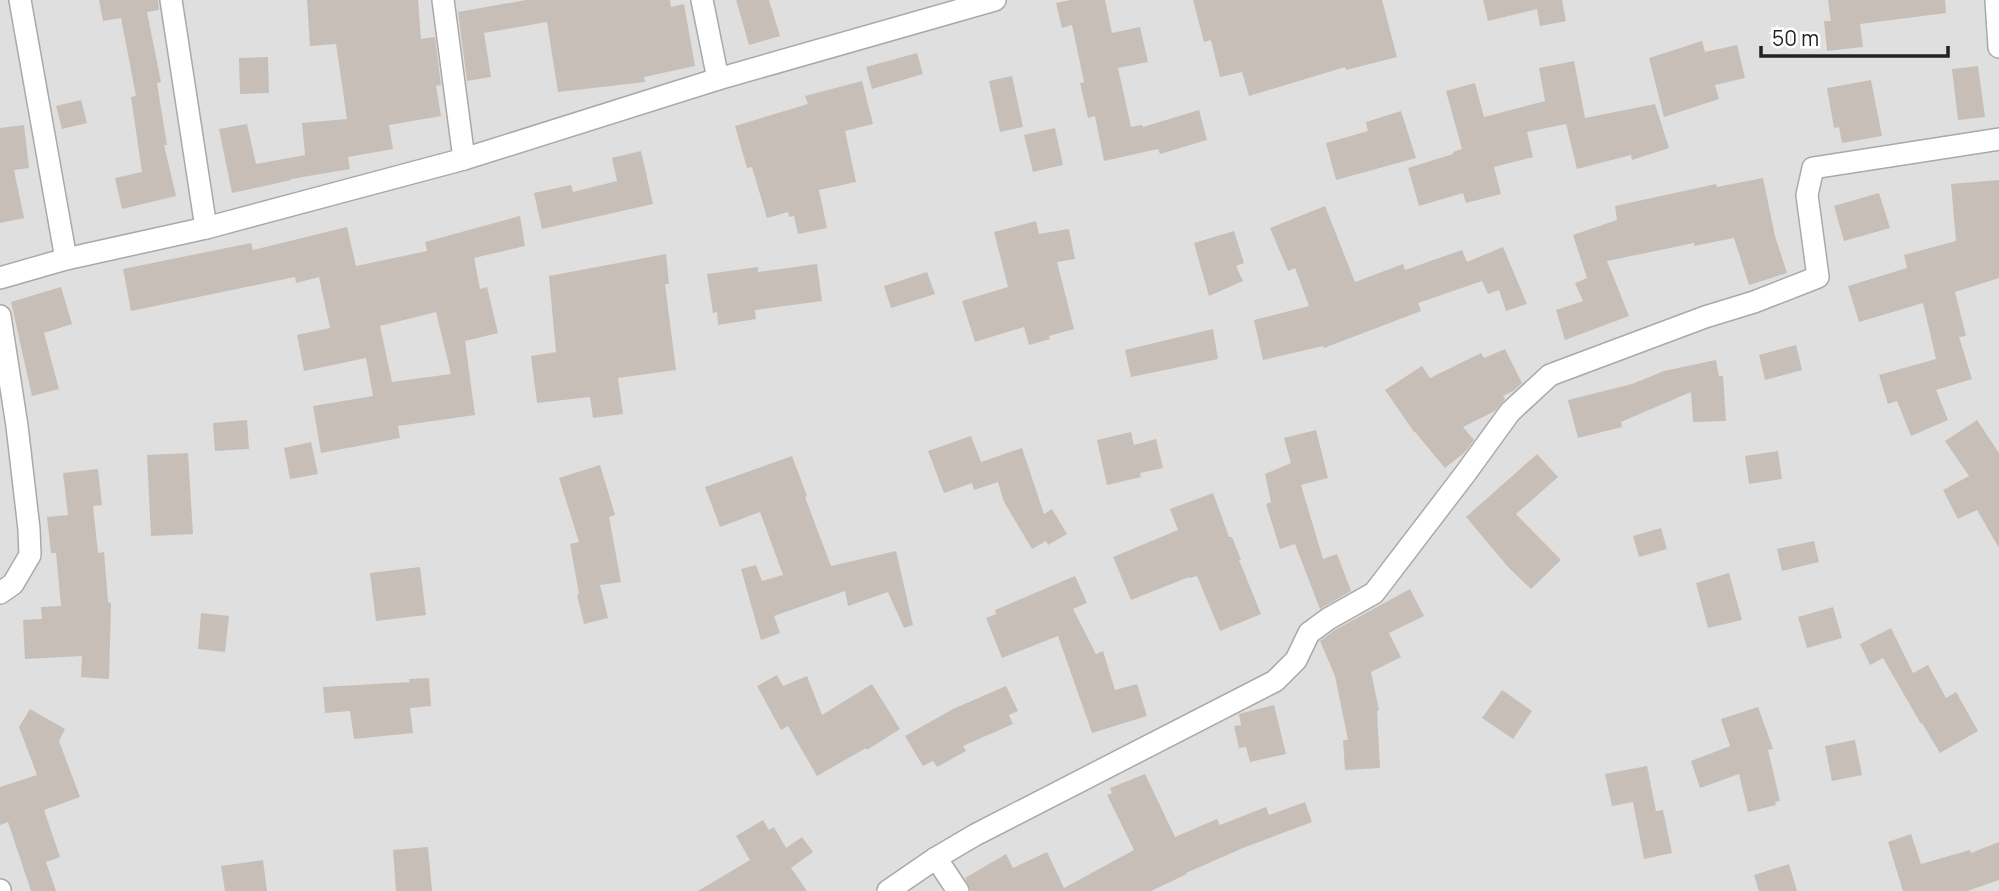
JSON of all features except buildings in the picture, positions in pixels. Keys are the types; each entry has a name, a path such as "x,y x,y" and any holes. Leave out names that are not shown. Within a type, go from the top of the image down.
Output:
{"street":[{"path":"20,0 66,259"},
{"path":"172,0 206,228"},
{"path":"443,0 464,159"},
{"path":"702,0 718,79"},
{"path":"0,278 66,259 206,228 464,159 718,79 995,0"},
{"path":"1996,0 1999,47"},
{"path":"888,891 975,835 1275,681 1296,660 1309,633 1374,593 1510,412 1550,375 1818,277 1807,195 1813,168 1999,139"},
{"path":"0,316 17,426 30,542 30,555 13,584 0,593"},
{"path":"936,858 958,891"}],"shaded area":[{"path":"0,0 1999,0 1999,891 0,891"}]}
